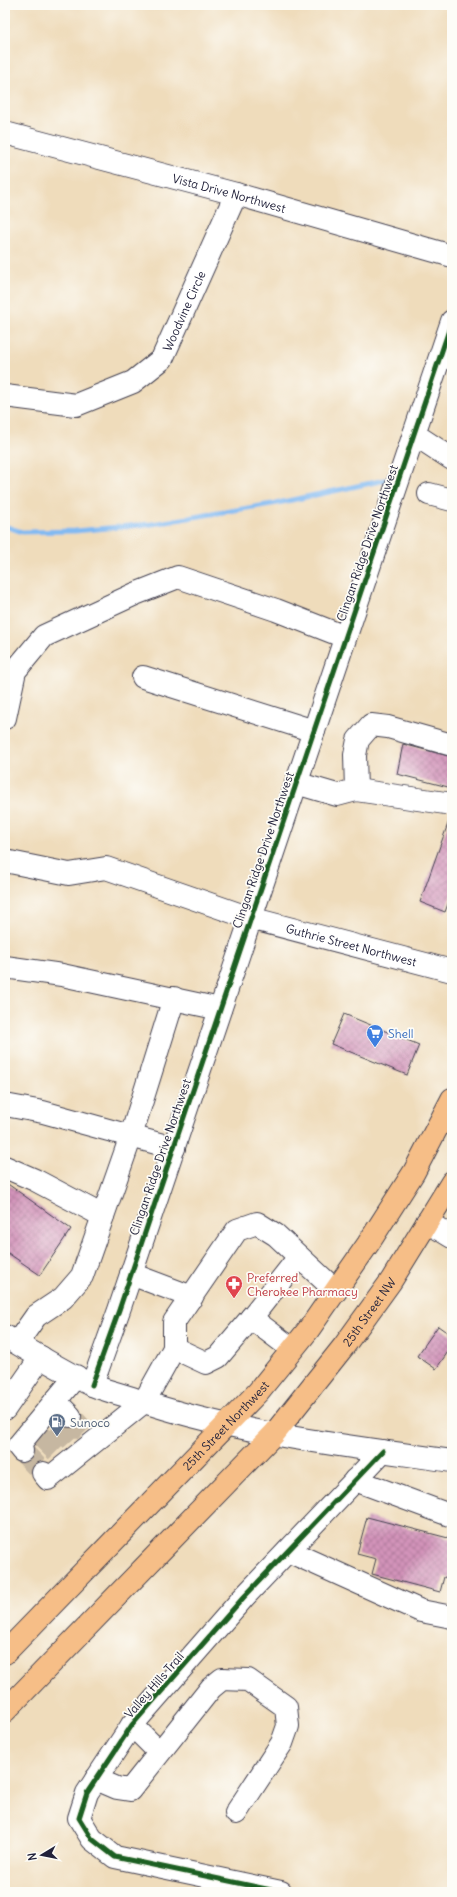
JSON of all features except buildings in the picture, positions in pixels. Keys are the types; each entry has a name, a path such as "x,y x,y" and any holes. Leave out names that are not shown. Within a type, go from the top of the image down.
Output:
{"highway":[{"name":"25th Street Northwest","path":"8,1647 228,1425 258,1392 336,1291 414,1172 452,1099"},
{"name":"25th Street NW","path":"274,1434 348,1340 391,1281 452,1182"},
{"path":"5,1711 274,1434"}],"street":[{"name":"Vista Drive Northwest","path":"5,133 236,194 452,256"},
{"name":"Woodvine Circle","path":"5,396 76,405 133,382 162,359 236,194"},
{"name":"Clingan Ridge Drive Northwest","path":"84,1380 131,1274 452,321"},
{"path":"414,434 452,459"},
{"path":"429,494 452,500"},
{"path":"5,718 15,671 44,636 135,594 178,578 276,610 345,637"},
{"path":"143,677 314,730"},
{"path":"356,790 355,755 358,740 371,725 388,727 452,745"},
{"path":"296,783 337,795 356,790 452,804"},
{"name":"Guthrie Street Northwest","path":"5,861 69,874 106,868 250,918 452,972"},
{"path":"5,967 62,975 220,1009"},
{"path":"174,998 132,1136 82,1276 63,1298 36,1316 11,1340 84,1380 170,1411 274,1434 452,1461"},
{"path":"5,1105 43,1112 174,1148"},
{"path":"5,1167 35,1180 103,1216"},
{"path":"427,1222 452,1237"},
{"path":"43,1473 48,1479 78,1449 144,1402 174,1348 174,1322 237,1230 257,1223 276,1235 336,1291"},
{"path":"174,1348 206,1363 218,1357 251,1318 299,1256"},
{"path":"131,1274 192,1297"},
{"path":"251,1318 292,1349"},
{"path":"6,1405 41,1357"},
{"path":"22,1451 18,1446 51,1419 84,1380"},
{"name":"Valley Hills Trail","path":"281,1892 115,1857 92,1839 79,1818 87,1793 132,1725 243,1598 383,1451"},
{"path":"355,1480 452,1516"},
{"path":"288,1551 421,1611 452,1617"},
{"path":"96,1779 117,1788 130,1790 207,1692 222,1679 248,1680 286,1707 288,1726 282,1742 236,1813"},
{"path":"132,1725 159,1752"}],"waterway":[{"path":"5,526 22,532 75,531 152,524 278,503 385,480"}],"tunnel":[{"path":"70,1416 88,1435"},
{"path":"57,1424 76,1445"},
{"path":"41,1436 63,1458"},
{"path":"22,1451 43,1473"}],"cycle path":[{"path":"92,1385 119,1310 452,321"},
{"path":"281,1892 115,1857 92,1839 79,1818 87,1793 132,1725 243,1598 383,1451"}],"place":[{"name":"Shell","path":"375,1048"},
{"name":"Preferred Cherokee Pharmacy","path":"234,1299"},
{"name":"Sunoco","path":"57,1437"}]}
